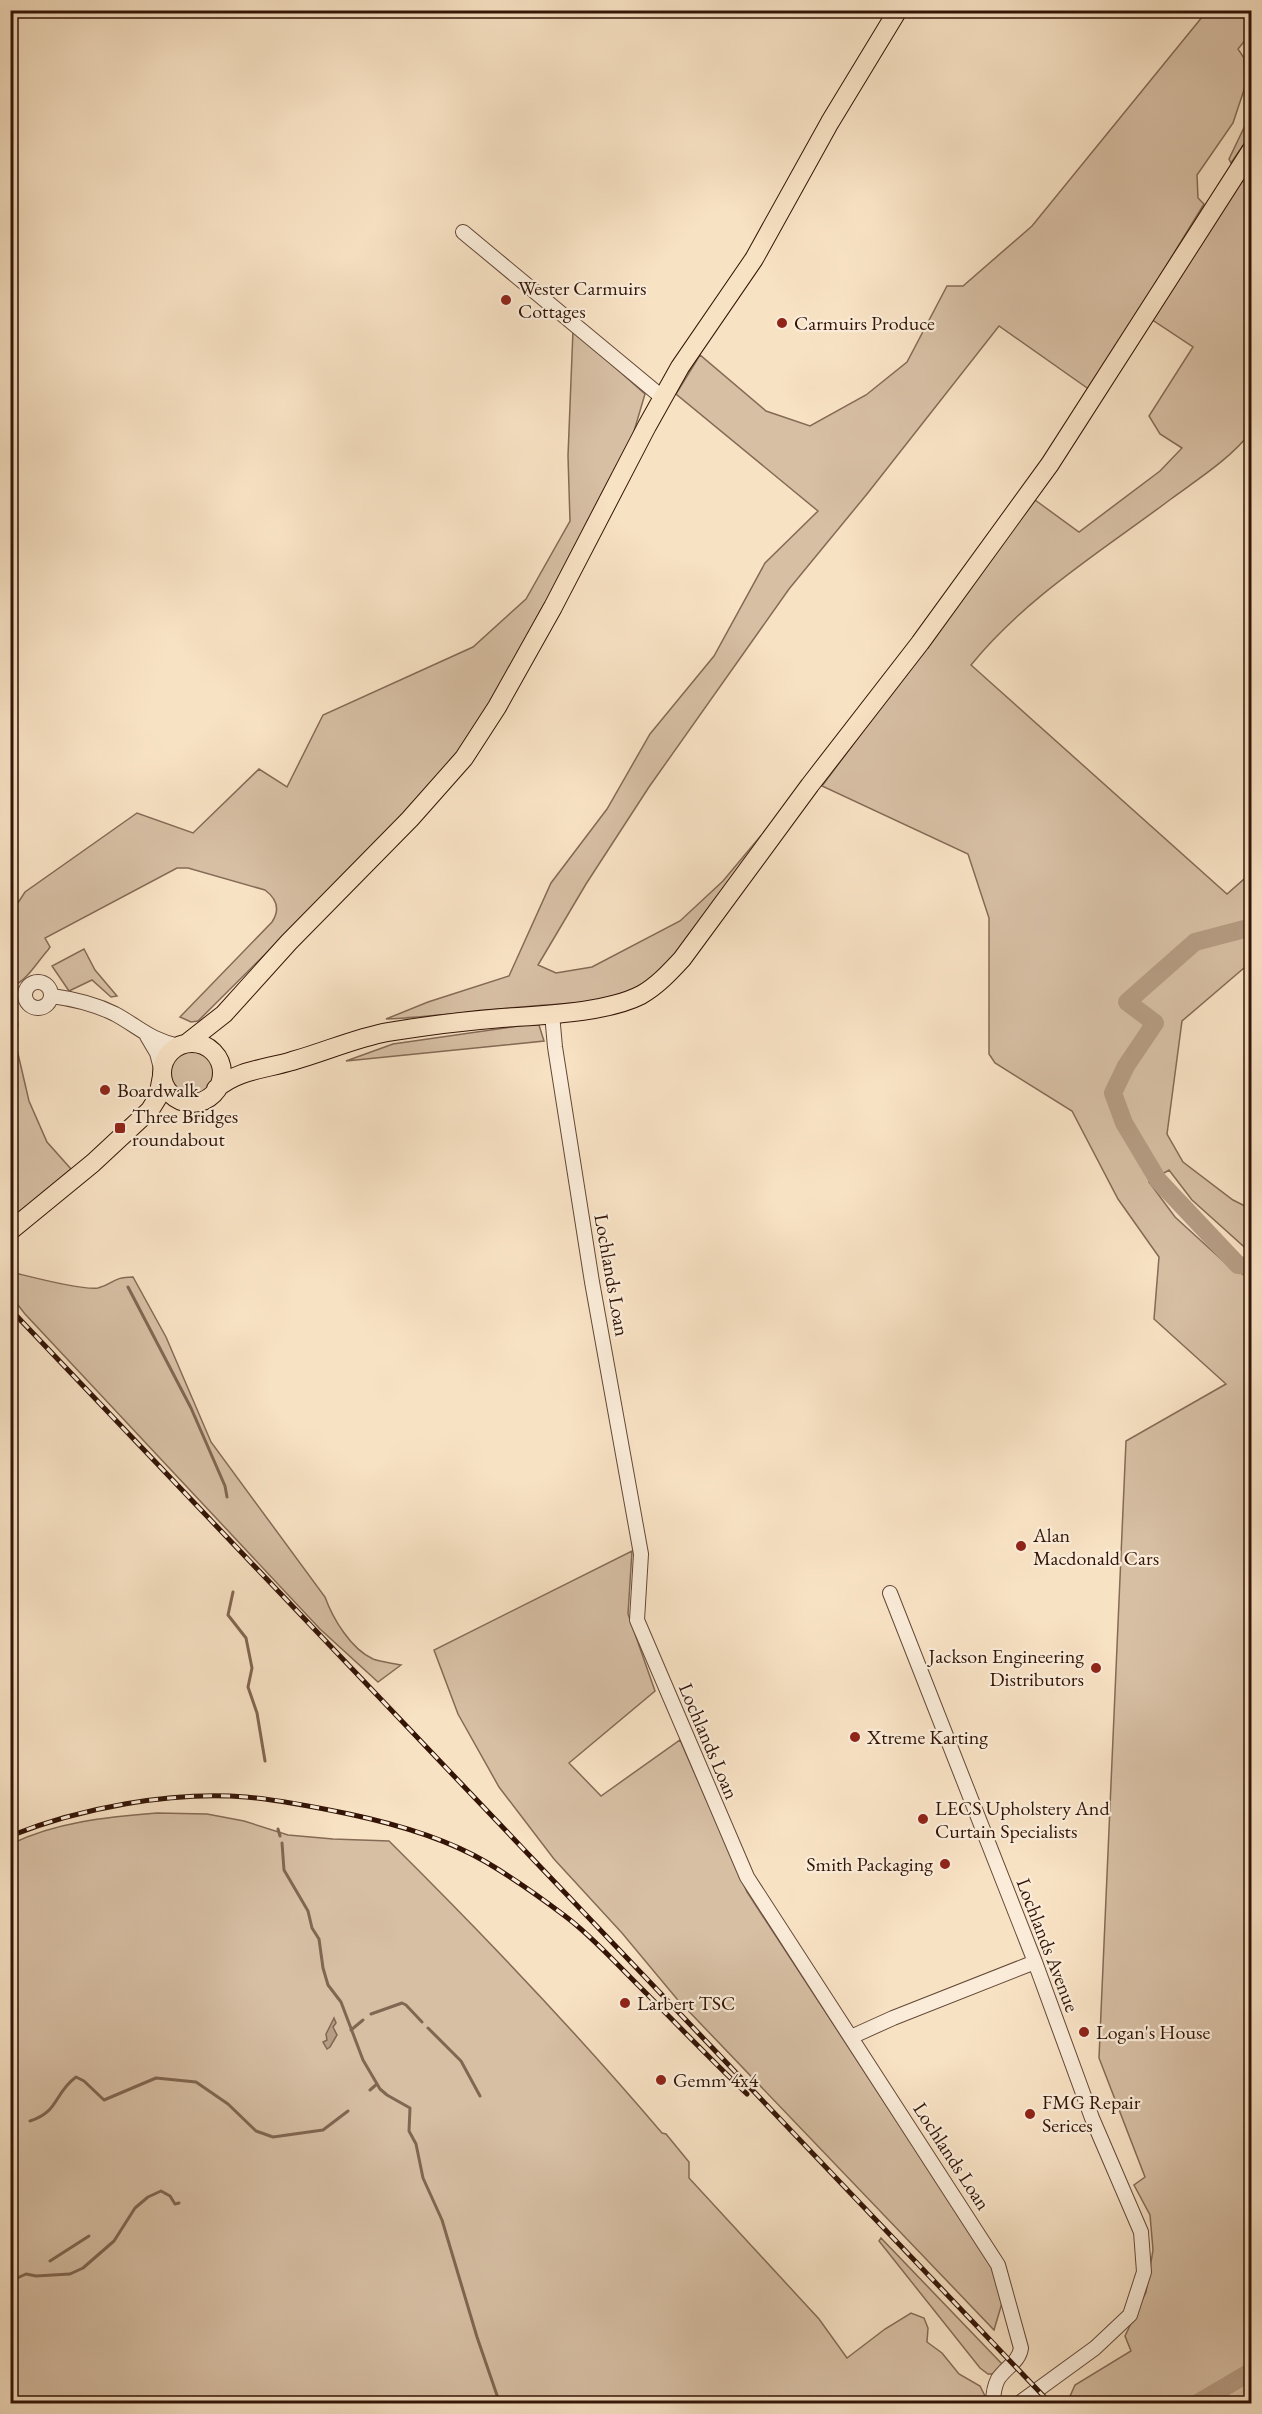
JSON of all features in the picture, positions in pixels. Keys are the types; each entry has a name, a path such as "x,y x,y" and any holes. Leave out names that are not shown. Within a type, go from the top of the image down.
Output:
{"main road":[{"path":"10,1231 93,1163 144,1115 158,1097 167,1057 206,1030 232,1005 289,942 410,819 464,758 497,706 553,607 663,398 709,322 754,259 830,122 898,10"},
{"path":"144,1115 161,1105 181,1100 198,1102 235,1077 355,1040 389,1032 589,1009 635,997 654,985 682,959 810,785 920,643 1038,481 1251,149"},
{"path":"216,1089 221,1072 217,1057 221,1025 232,1005"},
{"path":"183,1045 202,1045 217,1057 242,1067 267,1068"},
{"path":"162,1074 168,1090 181,1100"}],"street":[{"path":"463,232 663,398"},
{"path":"10,997 25,996 29,985 40,981 47,985 52,996 78,1000 103,1009 126,1021 147,1036 183,1045"},
{"name":"Lochlands Loan","path":"552,1014 555,1047 590,1270 641,1554 637,1620 747,1877 998,2265 1021,2348 1020,2356 998,2379 993,2403"},
{"path":"147,1036 157,1053 162,1074"},
{"name":"Lochlands Avenue","path":"890,1593 1035,1962 1092,2118 1141,2232 1144,2272 1130,2315 1095,2348 1018,2403"},
{"path":"851,2037 1035,1962"}],"shaded area":[{"path":"1207,11 1251,11 1251,33 1238,49 1244,58 1245,87 1233,123 1197,175 1198,198 1204,204 1090,390 999,326 789,589 649,787 586,884 538,965 556,973 592,967 680,921 723,881 788,803 676,956 644,983 620,995 608,998 386,1019 428,1002 509,976 551,883 607,809 650,734 714,656 765,563 818,511 676,394 700,355 766,411 810,426 866,395 907,362 947,286 963,286 1032,226"},
{"path":"1251,113 1251,134 1231,163 1229,159"},
{"path":"1251,161 1251,432 1213,468 1040,596 992,641 971,665 1227,894 1251,873 1251,962 1182,1021 1167,1134 1183,1162 1233,1200 1251,1209 1251,1253 1192,1200 1169,1170 1149,1182 1175,1217 1222,1260 1251,1280 1251,2403 1067,2403 1075,2385 1131,2351 1125,2336 1146,2292 1153,2250 1150,2215 1134,2185 1145,2177 1099,2058 1126,1441 1226,1384 1154,1319 1159,1257 1118,1199 1072,1111 995,1063 989,1054 989,918 968,854 822,786 1035,500 1079,532 1160,471 1182,448 1160,434 1149,416 1193,347 1151,319"},
{"path":"573,330 645,394 632,438 560,578 508,672 454,761 425,795 198,1021 191,1022 180,1017 272,922 276,913 276,905 265,890 188,868 177,868 45,938 50,947 48,950 27,976 11,987 10,915 25,892 137,813 193,833 259,769 287,787 323,715 473,647 526,599 570,521 568,456"},
{"path":"84,949 95,970 117,996 111,997 92,980 69,991 52,966"},
{"path":"11,1012 18,1024 15,1041 29,1101 47,1142 71,1169 11,1219"},
{"path":"525,1025 539,1025 544,1041 346,1061 393,1044"},
{"path":"192,1050 208,1056 214,1072 208,1088 192,1094 176,1088 170,1072 176,1056"},
{"path":"11,1272 55,1283 91,1288 98,1288 117,1279 133,1277 166,1337 211,1442 325,1597 338,1624 350,1641 373,1659 401,1665 378,1682 320,1629 25,1314 11,1296"},
{"path":"632,1551 628,1614 655,1691 569,1763 601,1796 680,1740 747,1892 996,2273 1002,2303 994,2330 677,1999 622,1933 554,1859 499,1787 458,1714 434,1650"},
{"path":"157,1813 207,1814 244,1821 288,1835 389,1841 529,1984 662,2133 666,2134 689,2162 689,2178 819,2319 847,2358 885,2329 911,2313 924,2318 928,2328 927,2342 942,2353 959,2374 980,2386 985,2396 982,2404 11,2404 11,1844 46,1830 64,1826 101,1819"},
{"path":"334,2018 336,2023 333,2027 337,2035 327,2049 323,2042 327,2040 326,2034"},
{"path":"881,2238 1003,2365 995,2374 988,2374 980,2368 879,2241"}],"waterway":[{"path":"1252,927 1195,942 1127,1002 1155,1023 1126,1066 1113,1093 1124,1123 1158,1180 1238,1265 1252,1266"},
{"path":"128,1287 191,1408 225,1486 227,1497"},
{"path":"233,1592 228,1615 246,1638 252,1668 248,1687 257,1713 265,1761"},
{"path":"278,1829 280,1836"},
{"path":"282,1843 284,1870 308,1911 312,1928 319,1939 328,1985 341,2002 363,2060 380,2089 410,2108 409,2131 416,2144 423,2178 442,2220 500,2404"},
{"path":"371,2014 402,2003 422,2022"},
{"path":"351,2030 363,2020"},
{"path":"428,2028 461,2061 480,2096"},
{"path":"30,2121 46,2113 76,2077 84,2081 104,2100 156,2078 196,2082 228,2104 256,2131 273,2137 323,2130 348,2111"},
{"path":"370,2090 377,2084"},
{"path":"13,2280 26,2274 36,2276 70,2274 83,2268 114,2241 135,2208 148,2197 161,2191 170,2196 175,2204 179,2203"},
{"path":"50,2261 89,2236"},
{"path":"1196,2404 1252,2371"},
{"path":"186,2404 194,2397"}],"railway":[{"path":"10,1309 1051,2404"},
{"path":"10,1836 66,1817 126,1804 157,1799 217,1796 259,1798 311,1806 367,1818 420,1833 470,1853 486,1862 574,1923 747,2094"}],"place":[{"name":"Wester Carmuirs Cottages","path":"506,300"},
{"name":"Carmuirs Produce","path":"782,323"},
{"name":"Boardwalk","path":"105,1090"},
{"name":"Three Bridges roundabout","path":"120,1128"},
{"name":"Alan Macdonald Cars","path":"1021,1546"},
{"name":"Jackson Engineering Distributors","path":"1096,1668"},
{"name":"Xtreme Karting","path":"855,1737"},
{"name":"LECS Upholstery And Curtain Specialists","path":"923,1819"},
{"name":"Smith Packaging","path":"945,1864"},
{"name":"Larbert TSC","path":"625,2003"},
{"name":"Logan's House","path":"1084,2032"},
{"name":"Gemm 4x4","path":"661,2080"},
{"name":"FMG Repair Serices","path":"1030,2114"}]}
